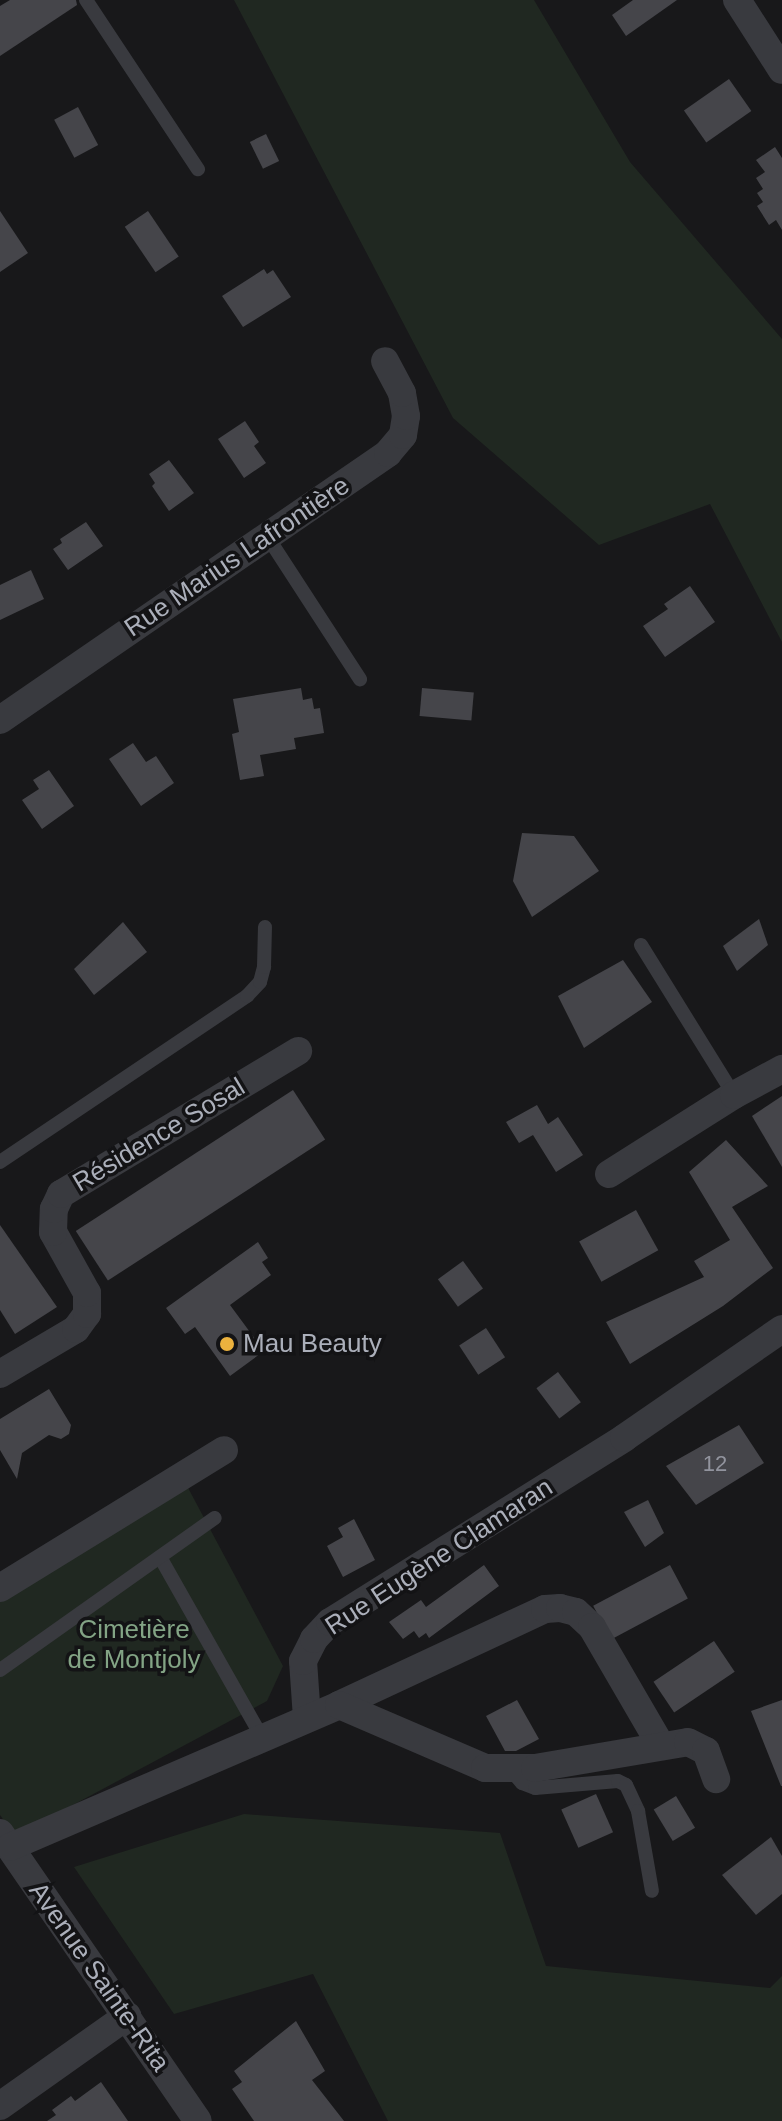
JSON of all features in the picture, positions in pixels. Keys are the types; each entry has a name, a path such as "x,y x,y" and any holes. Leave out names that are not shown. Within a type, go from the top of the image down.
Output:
{"street":[{"path":"737,0 782,70"},
{"name":"Rue Marius Lafrontière","path":"0,720 399,443 405,427 405,404 385,361"},
{"name":"Résidence Sosal","path":"0,1374 76,1329 87,1314 87,1293 53,1232 54,1209 61,1194 298,1051"},
{"path":"609,1174 734,1095 782,1069"},
{"name":"Rue Eugène Clamaran","path":"307,1718 303,1661 314,1639 330,1622 624,1438 782,1329"},
{"path":"0,1588 224,1450"},
{"path":"5,1840 339,1705 545,1609 560,1608 576,1612 592,1627 660,1744"},
{"path":"339,1705 476,1765 511,1770 688,1742 700,1745 711,1759 716,1779"},
{"name":"Avenue Sainte-Rita","path":"5,1840 198,2121"},
{"path":"0,2106 127,2016"}],"lane":[{"path":"86,0 198,169"},
{"path":"267,536 360,679"},
{"path":"0,1162 247,996 260,982 264,967 265,927"},
{"path":"641,945 734,1095"},
{"path":"0,1670 215,1518"},
{"path":"160,1557 262,1737"},
{"path":"511,1770 522,1783 535,1788 618,1781 626,1785 638,1811 652,1891"}],"green space":[{"path":"234,0 534,0 630,162 782,339 782,642 710,504 599,545 453,418"},
{"name":"Cimetière de Montjoly","path":"186,1484 283,1666 267,1701 15,1836 0,1815 0,1593"},
{"path":"244,1814 500,1833 546,1966 770,1988 782,1976 782,2121 388,2121 313,1974 174,2014 74,1867"}],"building":[{"path":"10,0 76,0 77,5 0,56 0,6"},
{"path":"633,0 677,0 626,36 612,15"},
{"path":"729,79 751,111 706,142 684,111"},
{"path":"78,107 98,145 74,158 54,120"},
{"path":"266,134 279,161 263,169 250,142"},
{"path":"775,147 782,158 782,230 776,220 769,225 757,206 763,202 757,193 763,189 756,178 765,172 756,160"},
{"path":"0,211 28,253 0,272"},
{"path":"148,211 179,257 156,272 125,227"},
{"path":"264,269 267,274 273,270 291,297 243,327 222,296"},
{"path":"245,421 259,442 254,446 266,463 244,478 218,439"},
{"path":"169,460 194,493 169,511 152,486 155,483 149,474"},
{"path":"86,522 103,546 68,570 53,549 62,543 60,539"},
{"path":"31,570 44,599 0,620 0,585"},
{"path":"690,586 715,622 665,657 643,626 668,609 664,604"},
{"path":"301,688 303,700 312,698 314,709 320,708 324,733 294,738 296,749 260,755 264,776 240,780 232,734 239,732 233,699"},
{"path":"422,688 474,693 471,720 420,716"},
{"path":"133,743 146,762 156,756 174,783 141,806 109,759"},
{"path":"49,770 74,806 42,829 22,800 39,789 33,780"},
{"path":"522,833 574,836 599,871 532,917 513,881"},
{"path":"759,919 768,945 737,971 723,946"},
{"path":"123,922 147,952 94,995 74,969"},
{"path":"623,960 652,1002 584,1048 558,996"},
{"path":"293,1090 325,1139 108,1281 76,1231"},
{"path":"782,1096 782,1167 752,1116"},
{"path":"537,1105 548,1124 558,1117 583,1155 556,1172 533,1135 519,1143 506,1122"},
{"path":"726,1140 768,1186 732,1207 773,1268 723,1306 630,1364 606,1322 704,1277 694,1261 730,1240 689,1172"},
{"path":"636,1210 658,1250 601,1282 579,1242"},
{"path":"0,1225 57,1307 15,1334 0,1310"},
{"path":"258,1242 268,1258 262,1262 271,1275 230,1305 264,1351 230,1376 195,1327 185,1334 166,1308"},
{"path":"463,1261 483,1289 458,1307 438,1279"},
{"path":"486,1328 505,1357 478,1375 459,1345"},
{"path":"558,1372 581,1402 559,1419 536,1388"},
{"path":"49,1389 71,1425 69,1434 61,1439 49,1435 22,1453 17,1479 0,1450 0,1419"},
{"path":"739,1425 764,1463 696,1505 666,1466"},
{"path":"648,1500 664,1533 645,1547 624,1512"},
{"path":"354,1519 375,1560 343,1577 327,1546 343,1537 338,1528"},
{"path":"484,1565 499,1586 429,1638 426,1633 419,1638 414,1631 403,1639 389,1622 421,1600 426,1607"},
{"path":"670,1565 688,1599 611,1639 593,1606"},
{"path":"714,1641 735,1672 674,1712 653,1682"},
{"path":"517,1700 539,1739 516,1751 505,1751 486,1716"},
{"path":"782,1700 782,1786 781,1786 751,1711"},
{"path":"596,1794 613,1832 578,1848 561,1809"},
{"path":"676,1796 695,1828 673,1841 654,1809"},
{"path":"771,1837 782,1856 782,1894 756,1915 722,1875"},
{"path":"296,2021 325,2071 312,2080 344,2121 254,2121 232,2089 242,2082 234,2071"},
{"path":"101,2082 128,2121 47,2121 56,2115 52,2110 71,2096 75,2101"}],"place":[{"name":"Mau Beauty","path":"227,1344"}]}
